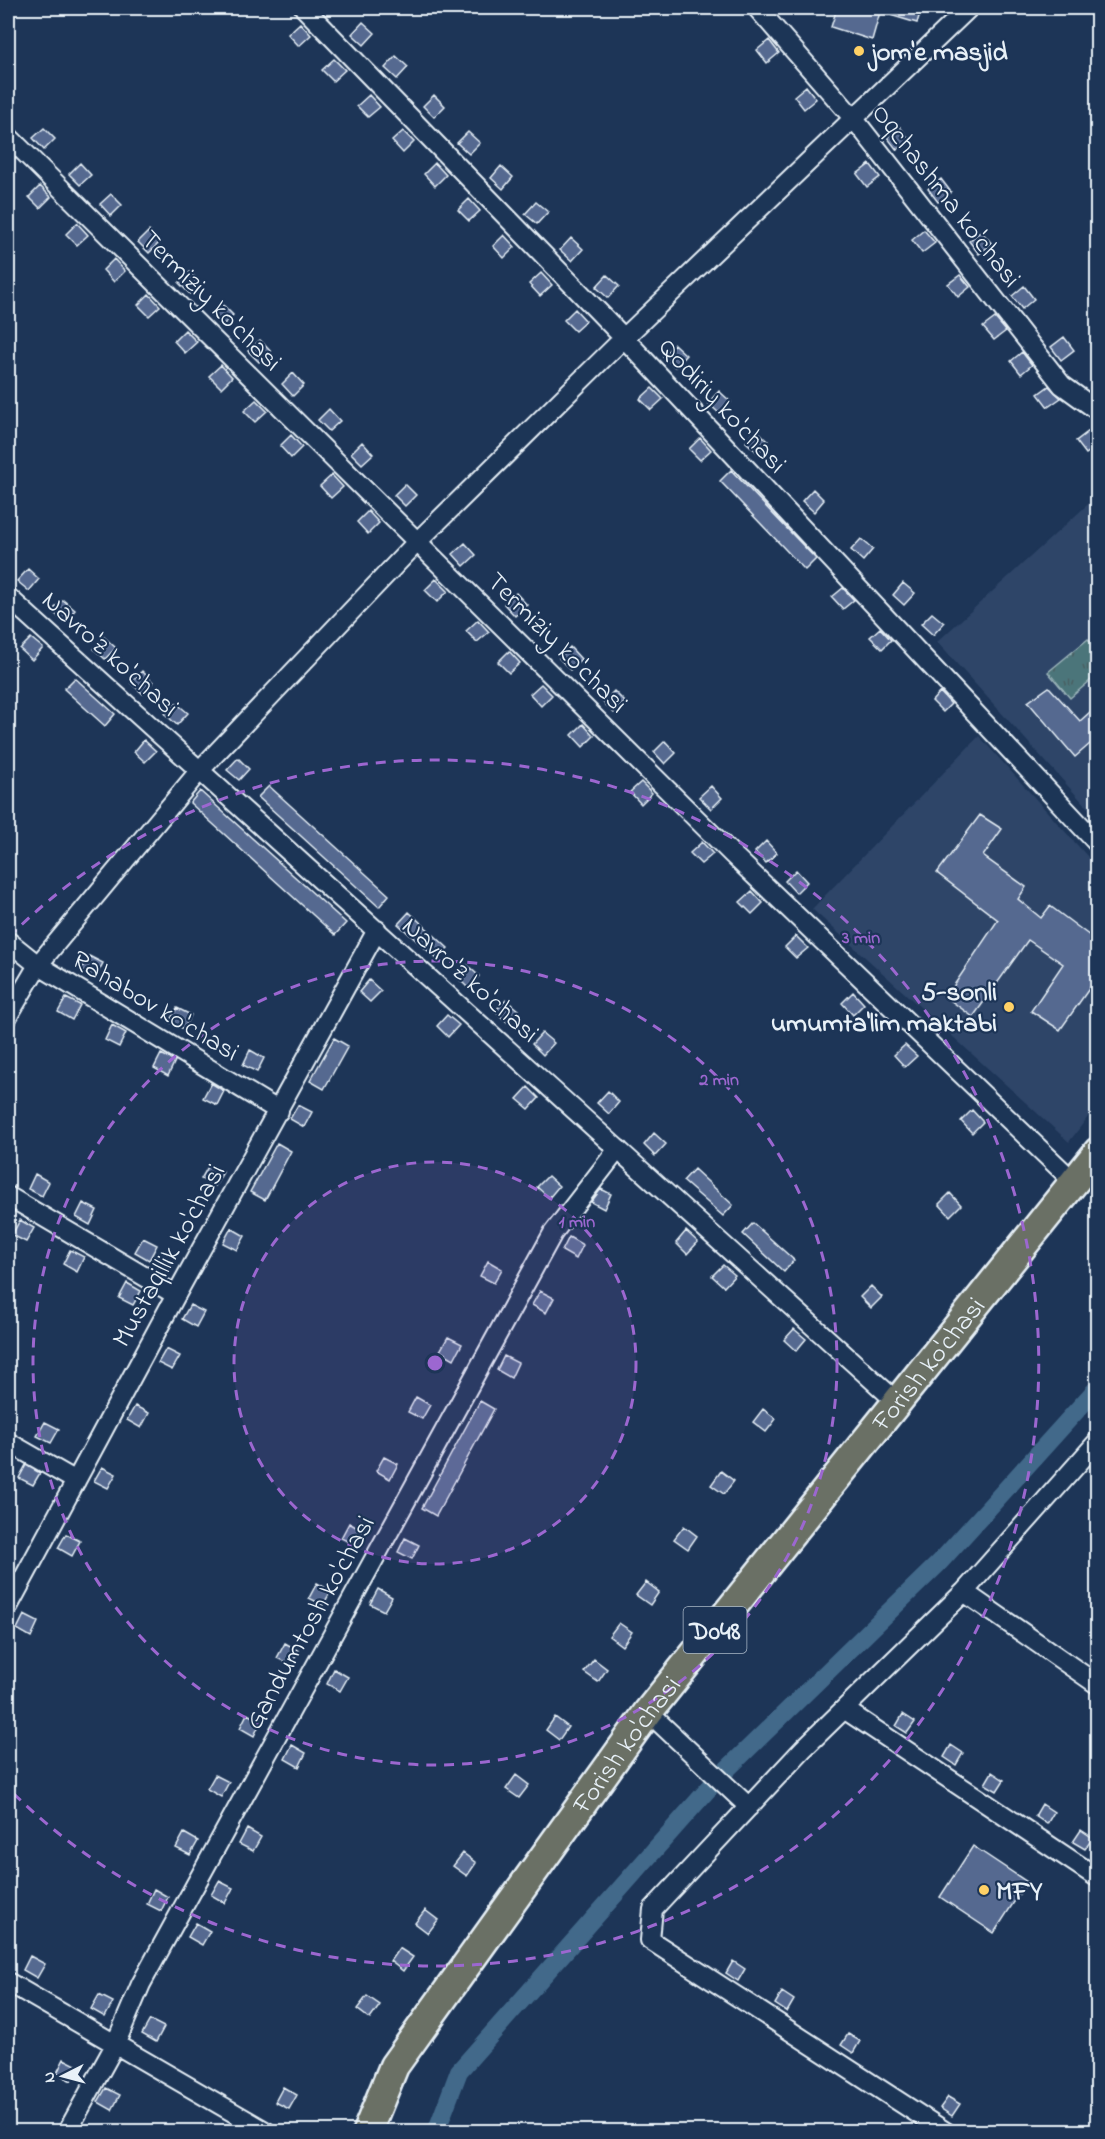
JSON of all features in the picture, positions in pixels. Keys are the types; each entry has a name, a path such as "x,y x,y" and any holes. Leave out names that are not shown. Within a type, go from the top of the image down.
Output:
{"main road":[{"name":"Forish ko'chasi","path":"367,2132 394,2066 648,1712 1098,1152"}],"street":[{"name":"Qodiriy ko'chasi","path":"304,8 624,338 1098,844"},
{"name":"Oqchashma ko'chasi","path":"757,8 854,119 1062,385 1098,411"},
{"path":"8,1016 38,965 200,770 418,541 624,338 969,8"},
{"name":"Termiziy ko'chasi","path":"8,136 732,854 1074,1182"},
{"name":"Navro'z ko'chasi","path":"8,597 898,1403"},
{"name":"Mustaqillik ko'chasi","path":"8,1607 176,1295 378,930"},
{"name":"Rahabov ko'chasi","path":"8,941 38,965 279,1111"},
{"name":"Gandumtosh ko'chasi","path":"68,2132 115,2044 141,1984 554,1233 618,1149"},
{"path":"8,1196 176,1295"},
{"path":"946,2132 650,1940 653,1909 844,1709 964,1592 1098,1441"},
{"path":"8,1442 76,1481"},
{"path":"964,1592 1098,1684"},
{"path":"844,1709 1098,1878"},
{"path":"648,1712 749,1807"},
{"path":"8,1982 267,2132"}],"shaded area":[{"path":"1097,496 1097,818 937,642"},
{"name":"5-sonli umumta'lim maktabi","path":"979,736 1097,867 1097,1105 1069,1142 812,909"}],"green space":[{"path":"1088,639 1097,650 1097,675 1070,698 1048,672"}],"building":[{"path":"837,8 913,8 921,10 917,23 880,12 872,40 831,27"},
{"path":"363,22 375,33 364,45 352,34"},
{"path":"300,23 311,35 299,46 288,34"},
{"path":"769,40 779,53 767,63 757,50"},
{"path":"396,56 408,67 397,79 385,68"},
{"path":"334,59 345,70 333,81 322,70"},
{"path":"806,86 816,99 804,109 794,96"},
{"path":"369,95 380,107 368,117 357,106"},
{"path":"434,95 445,106 434,117 423,106"},
{"path":"900,127 910,140 897,150 887,137"},
{"path":"44,128 55,139 44,150 33,138"},
{"path":"403,131 414,142 403,153 392,141"},
{"path":"468,132 480,143 469,154 457,143"},
{"path":"80,163 91,175 80,185 69,174"},
{"path":"435,163 446,175 435,186 424,174"},
{"path":"870,164 880,177 867,187 857,174"},
{"path":"501,166 513,177 503,189 491,178"},
{"path":"941,179 951,192 938,202 928,189"},
{"path":"40,186 51,197 40,208 29,197"},
{"path":"111,194 122,205 111,216 100,204"},
{"path":"469,199 480,211 469,221 458,210"},
{"path":"536,202 548,212 537,224 525,214"},
{"path":"77,223 88,235 77,245 66,234"},
{"path":"924,230 935,243 922,253 912,240"},
{"path":"149,231 160,242 149,253 138,242"},
{"path":"981,231 992,244 979,254 969,241"},
{"path":"504,235 515,247 504,258 493,246"},
{"path":"571,238 583,249 572,261 560,250"},
{"path":"114,259 125,271 114,282 103,270"},
{"path":"190,272 201,284 190,294 179,283"},
{"path":"541,273 552,285 540,296 529,284"},
{"path":"607,275 619,286 608,298 596,287"},
{"path":"960,275 970,287 958,297 948,284"},
{"path":"1024,286 1034,299 1022,309 1012,296"},
{"path":"149,294 160,306 149,316 138,305"},
{"path":"222,304 233,315 222,326 211,315"},
{"path":"575,309 586,321 575,331 564,320"},
{"path":"995,318 1006,331 994,340 983,327"},
{"path":"185,330 197,342 185,353 174,341"},
{"path":"1064,337 1074,350 1061,360 1051,347"},
{"path":"260,340 271,352 259,362 248,351"},
{"path":"674,344 686,355 675,367 663,356"},
{"path":"1022,352 1032,365 1021,374 1011,361"},
{"path":"221,365 232,377 221,388 209,376"},
{"path":"293,373 304,385 293,396 282,384"},
{"path":"1049,386 1061,398 1048,407 1038,394"},
{"path":"652,388 663,399 651,410 640,399"},
{"path":"719,391 731,402 720,414 708,403"},
{"path":"256,400 267,411 255,422 244,411"},
{"path":"329,409 340,421 329,431 318,420"},
{"path":"757,430 768,441 758,453 746,442"},
{"path":"1089,431 1098,445 1086,454 1076,441"},
{"path":"291,435 302,447 291,458 280,446"},
{"path":"700,438 711,450 700,460 689,449"},
{"path":"362,442 373,454 362,464 351,453"},
{"path":"731,470 816,559 805,570 720,481"},
{"path":"332,475 343,487 331,498 320,486"},
{"path":"405,484 416,495 405,506 394,495"},
{"path":"813,489 824,500 814,512 802,501"},
{"path":"368,511 379,523 368,534 357,522"},
{"path":"861,539 873,549 863,561 851,550"},
{"path":"465,543 476,555 464,566 453,554"},
{"path":"28,569 39,579 29,591 17,581"},
{"path":"436,579 448,591 437,602 425,590"},
{"path":"903,583 915,593 904,605 893,595"},
{"path":"843,588 854,600 843,609 832,597"},
{"path":"516,593 527,605 515,616 504,604"},
{"path":"63,600 75,610 64,622 52,611"},
{"path":"932,613 944,623 933,635 921,624"},
{"path":"478,620 489,632 477,642 466,631"},
{"path":"880,628 891,640 882,649 870,637"},
{"path":"104,637 116,648 105,659 94,649"},
{"path":"31,638 43,648 32,660 20,649"},
{"path":"570,647 581,659 570,670 559,658"},
{"path":"509,651 520,663 509,673 498,662"},
{"path":"142,671 153,682 143,694 131,683"},
{"path":"75,678 115,714 105,726 64,689"},
{"path":"541,684 552,695 541,706 530,694"},
{"path":"1049,687 1080,721 1098,705 1098,737 1075,757 1028,702"},
{"path":"614,691 625,702 614,713 603,702"},
{"path":"940,692 951,704 943,712 932,701"},
{"path":"176,703 188,713 177,725 165,714"},
{"path":"583,724 594,736 583,747 572,735"},
{"path":"144,740 156,751 145,762 134,752"},
{"path":"665,741 676,753 665,764 654,752"},
{"path":"238,758 249,769 239,780 227,770"},
{"path":"641,782 652,793 641,804 630,792"},
{"path":"269,786 389,895 379,907 258,797"},
{"path":"711,786 722,798 711,809 699,797"},
{"path":"200,791 346,923 335,935 190,803"},
{"path":"980,815 1002,829 983,856 1026,887 1018,899 1041,918 1050,906 1098,942 1098,976 1060,1030 1031,1011 1063,964 1028,940 973,1017 946,997 998,920 937,873"},
{"path":"766,841 777,853 766,863 755,852"},
{"path":"702,842 713,854 701,864 690,853"},
{"path":"796,870 807,882 796,893 785,881"},
{"path":"752,891 763,903 752,914 740,902"},
{"path":"409,912 448,948 437,959 398,924"},
{"path":"796,936 808,948 796,958 785,947"},
{"path":"89,956 103,963 95,978 81,970"},
{"path":"467,965 479,976 468,988 457,977"},
{"path":"369,980 381,991 370,1002 359,992"},
{"path":"853,992 864,1004 853,1015 842,1003"},
{"path":"66,998 80,1005 72,1020 58,1012"},
{"path":"506,1000 518,1010 507,1022 495,1011"},
{"path":"177,1008 191,1015 184,1029 169,1022"},
{"path":"447,1015 459,1025 448,1037 437,1026"},
{"path":"112,1025 126,1033 119,1047 105,1040"},
{"path":"542,1033 554,1043 543,1055 532,1044"},
{"path":"334,1038 348,1046 324,1089 310,1081"},
{"path":"905,1045 917,1056 905,1067 894,1055"},
{"path":"250,1050 264,1058 257,1072 243,1065"},
{"path":"161,1054 175,1061 168,1076 154,1068"},
{"path":"211,1083 224,1091 217,1105 203,1098"},
{"path":"528,1087 539,1098 529,1109 517,1099"},
{"path":"608,1091 619,1102 609,1114 597,1103"},
{"path":"298,1105 312,1112 304,1127 290,1119"},
{"path":"972,1110 983,1122 972,1133 961,1121"},
{"path":"654,1133 666,1144 655,1156 644,1145"},
{"path":"277,1143 291,1151 265,1200 250,1192"},
{"path":"209,1165 223,1172 215,1186 201,1179"},
{"path":"694,1169 733,1205 723,1216 683,1181"},
{"path":"35,1174 49,1182 42,1196 28,1189"},
{"path":"548,1176 559,1186 549,1198 537,1187"},
{"path":"601,1189 611,1194 604,1209 591,1202"},
{"path":"950,1193 961,1205 950,1216 939,1204"},
{"path":"83,1203 97,1210 90,1225 76,1217"},
{"path":"20,1220 34,1228 26,1242 12,1235"},
{"path":"753,1223 794,1260 784,1272 743,1234"},
{"path":"231,1228 245,1236 237,1250 223,1243"},
{"path":"686,1231 698,1242 687,1254 676,1243"},
{"path":"569,1237 583,1245 576,1259 562,1251"},
{"path":"143,1238 157,1245 149,1260 135,1252"},
{"path":"70,1250 84,1257 77,1272 63,1264"},
{"path":"488,1261 502,1269 494,1283 480,1276"},
{"path":"723,1265 735,1275 724,1287 712,1276"},
{"path":"127,1283 141,1291 133,1305 119,1298"},
{"path":"871,1286 882,1297 871,1308 860,1297"},
{"path":"540,1291 554,1298 546,1313 532,1305"},
{"path":"190,1305 204,1312 196,1327 182,1319"},
{"path":"794,1329 806,1339 796,1351 784,1340"},
{"path":"448,1337 462,1344 454,1359 440,1351"},
{"path":"166,1349 180,1356 172,1370 158,1363"},
{"path":"504,1356 518,1363 511,1378 497,1370"},
{"path":"416,1397 430,1405 422,1419 408,1412"},
{"path":"480,1401 494,1409 436,1516 422,1508"},
{"path":"135,1406 149,1413 141,1428 127,1420"},
{"path":"763,1409 776,1419 766,1432 753,1422"},
{"path":"45,1422 59,1429 51,1443 37,1436"},
{"path":"384,1457 398,1464 390,1479 376,1471"},
{"path":"26,1465 40,1473 33,1485 19,1478"},
{"path":"102,1467 116,1474 108,1488 94,1481"},
{"path":"721,1471 734,1481 724,1494 711,1485"},
{"path":"349,1523 363,1531 355,1545 341,1538"},
{"path":"684,1526 697,1536 688,1549 674,1539"},
{"path":"66,1534 80,1541 72,1556 58,1548"},
{"path":"405,1538 419,1545 412,1559 398,1552"},
{"path":"646,1582 659,1592 650,1605 636,1595"},
{"path":"317,1583 331,1591 323,1605 309,1598"},
{"path":"378,1589 392,1597 384,1611 370,1604"},
{"path":"24,1615 38,1622 31,1637 17,1629"},
{"path":"619,1623 632,1632 622,1646 609,1636"},
{"path":"285,1643 299,1651 291,1665 277,1658"},
{"path":"594,1659 607,1669 598,1682 584,1672"},
{"path":"334,1669 348,1677 340,1691 327,1684"},
{"path":"247,1714 261,1721 254,1736 240,1728"},
{"path":"903,1714 915,1722 907,1733 896,1726"},
{"path":"555,1717 568,1727 559,1740 546,1730"},
{"path":"292,1745 306,1753 299,1767 285,1759"},
{"path":"951,1745 963,1753 956,1765 944,1757"},
{"path":"992,1772 1004,1780 997,1791 985,1784"},
{"path":"215,1775 229,1782 221,1797 207,1789"},
{"path":"516,1775 529,1785 519,1798 506,1789"},
{"path":"1042,1804 1054,1812 1047,1824 1035,1816"},
{"path":"247,1829 261,1837 253,1851 239,1844"},
{"path":"1081,1830 1093,1838 1085,1849 1073,1842"},
{"path":"184,1833 198,1841 190,1855 176,1848"},
{"name":"MFY","path":"973,1846 1027,1882 994,1933 940,1897"},
{"path":"463,1853 476,1863 467,1876 453,1866"},
{"path":"219,1881 233,1888 225,1903 211,1895"},
{"path":"154,1889 168,1897 161,1911 147,1904"},
{"path":"425,1910 438,1920 428,1933 415,1923"},
{"path":"196,1923 210,1931 202,1945 188,1937"},
{"path":"399,1948 413,1957 403,1971 390,1961"},
{"path":"30,1956 45,1964 37,1978 23,1970"},
{"path":"733,1961 745,1969 738,1981 726,1973"},
{"path":"782,1992 794,2000 787,2012 775,2004"},
{"path":"99,1995 113,2002 105,2017 91,2009"},
{"path":"367,1996 380,2005 370,2019 357,2009"},
{"path":"150,2020 164,2027 156,2042 142,2034"},
{"path":"848,2034 860,2041 853,2053 841,2045"},
{"path":"64,2059 78,2066 71,2081 57,2073"},
{"path":"283,2087 297,2095 289,2109 275,2102"},
{"path":"106,2088 120,2095 112,2110 98,2102"},
{"path":"948,2097 960,2104 952,2116 940,2108"}],"waterway":[{"path":"436,2132 459,2071 719,1777 939,1563 1098,1387"}],"place":[{"name":"jom'e masjid","path":"859,51"},
{"name":"5-sonli umumta'lim maktabi","path":"1009,1007"},
{"name":"MFY","path":"984,1890"}]}
